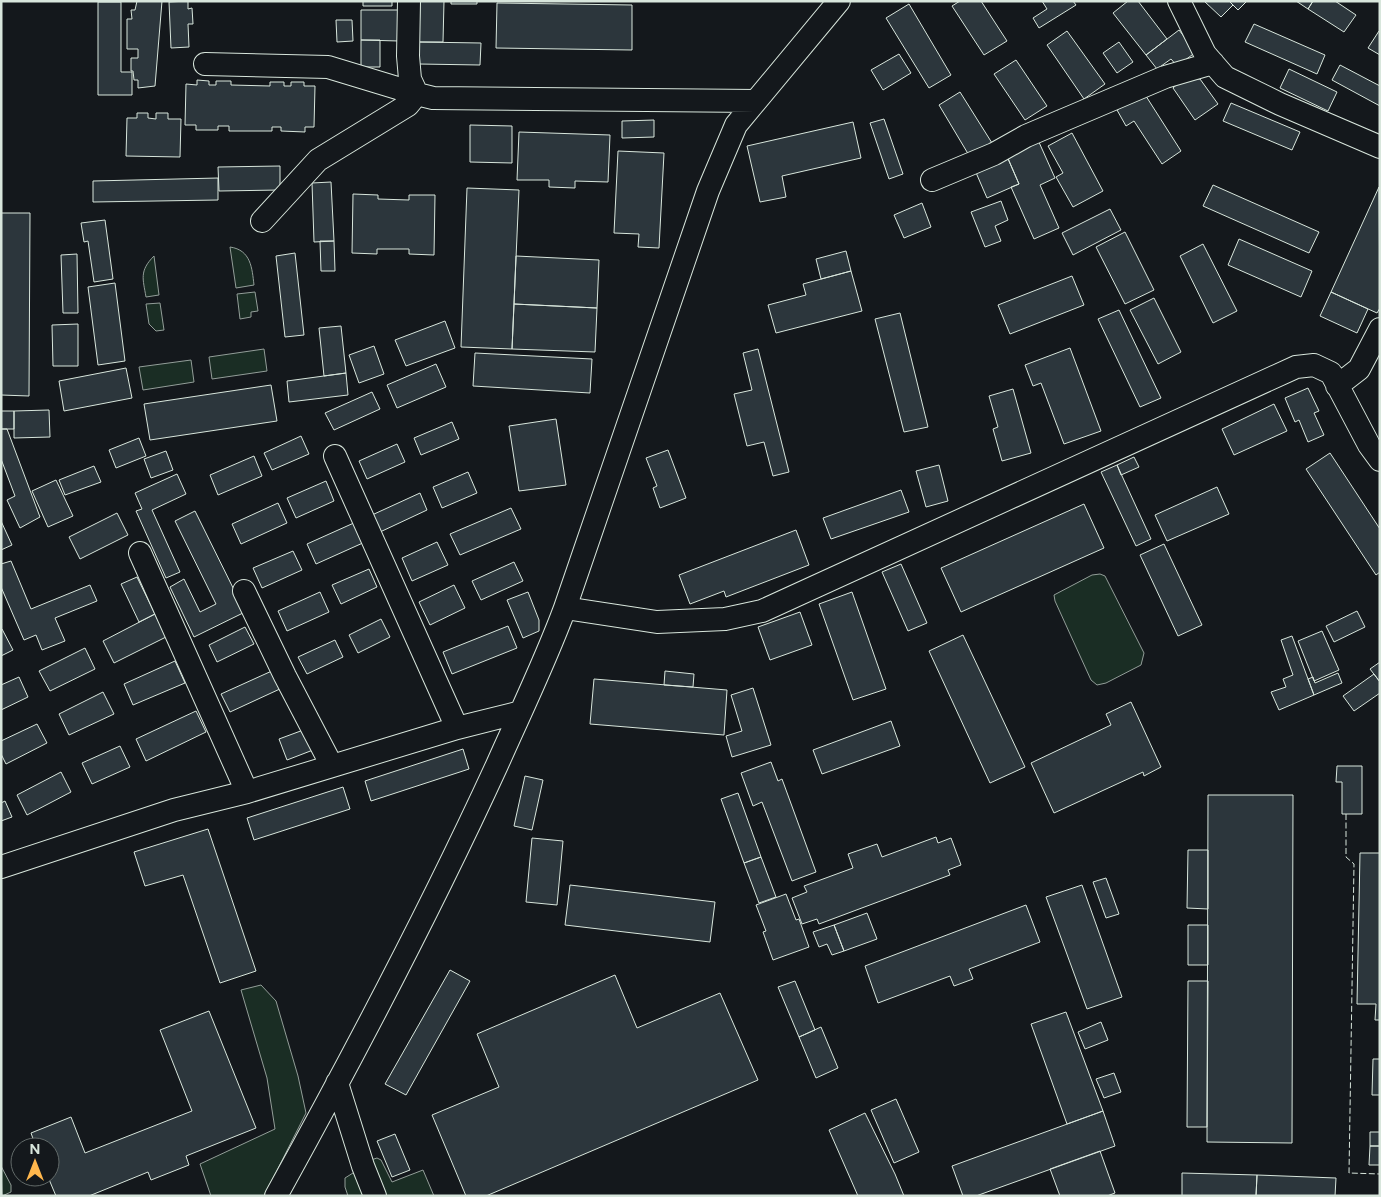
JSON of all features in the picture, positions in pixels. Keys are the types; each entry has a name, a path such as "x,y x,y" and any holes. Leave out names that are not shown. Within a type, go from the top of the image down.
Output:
{"street":[{"path":"409,1 408,56 410,79 417,94"},
{"path":"276,1196 337,1084 456,855 546,659 708,191 736,125 839,1"},
{"path":"1179,1 1205,54 1225,77 1280,104 1380,147"},
{"path":"932,180 994,154 1026,136 1165,77 1213,63"},
{"path":"205,64 328,67 433,98 756,101"},
{"path":"262,221 318,160 408,105 417,94"},
{"path":"1337,386 1359,369 1380,329"},
{"path":"565,608 657,622 725,619 762,611 1296,367 1314,365 1331,373 1369,445 1380,460"},
{"path":"335,456 457,728"},
{"path":"140,553 247,792"},
{"path":"244,591 285,676 332,766"},
{"path":"1,866 174,810 247,792 457,728 521,712"},
{"path":"337,1084 363,1166 375,1196"}],"green space":[{"path":"230,247 237,249 246,256 251,266 254,285 236,288"},
{"path":"154,256 159,295 146,297 143,275 146,266"},
{"path":"255,292 258,311 251,312 251,317 240,319 237,294"},
{"path":"160,303 164,330 156,331 149,324 146,304"},
{"path":"264,349 267,371 212,379 209,357"},
{"path":"191,360 194,382 143,390 139,367"},
{"path":"1100,574 1105,576 1144,653 1141,665 1106,683 1097,685 1091,680 1054,595 1092,575"},
{"path":"261,985 276,1001 298,1076 306,1113 264,1196 211,1196 200,1164 275,1129 267,1078 241,990"},
{"path":"377,1158 381,1160 392,1182 423,1170 434,1196 382,1196 371,1160"},
{"path":"1,1166 11,1187 11,1192 2,1196"},
{"path":"353,1173 361,1181 367,1196 348,1196 345,1178"}],"building":[{"path":"137,1 162,1 155,86 138,88 138,80 134,80 133,71 131,71 131,58 138,58 138,49 127,49 127,19 132,19 131,10 135,10"},
{"path":"188,1 188,9 192,8 193,24 188,24 189,47 171,48 169,2"},
{"path":"363,1 392,1 392,6 363,6"},
{"path":"420,1 444,1 443,42 419,42"},
{"path":"451,1 477,1 477,4 451,4"},
{"path":"960,1 981,1 1007,41 984,55 952,6"},
{"path":"1042,1 1073,1 1076,5 1039,28 1033,18 1047,9"},
{"path":"1128,1 1138,1 1167,39 1146,55 1113,13"},
{"path":"1204,1 1229,1 1233,5 1221,17"},
{"path":"1229,1 1247,1 1238,10"},
{"path":"1296,1 1313,1 1308,9"},
{"path":"1313,1 1335,1 1356,15 1344,32 1308,9"},
{"path":"98,2 121,2 121,72 132,72 132,95 98,95"},
{"path":"497,3 632,5 632,50 496,48"},
{"path":"909,4 951,75 929,88 886,18"},
{"path":"361,10 399,10 399,41 361,40"},
{"path":"336,20 352,20 353,41 337,42"},
{"path":"1254,24 1325,55 1317,74 1245,42"},
{"path":"1179,30 1196,52 1177,66 1171,59 1157,69 1146,55"},
{"path":"1067,31 1105,84 1084,99 1047,45"},
{"path":"1380,32 1380,55 1368,48"},
{"path":"361,40 380,40 380,67 361,67"},
{"path":"419,42 481,43 480,65 419,64"},
{"path":"1119,42 1133,62 1117,73 1103,53"},
{"path":"899,54 911,73 883,90 871,70"},
{"path":"1016,60 1047,106 1025,120 994,74"},
{"path":"1340,65 1380,86 1380,106 1332,80"},
{"path":"1289,69 1337,92 1328,111 1280,88"},
{"path":"1184,78 1200,79 1218,104 1195,120 1173,88"},
{"path":"197,80 209,81 209,85 216,85 216,81 231,81 231,85 270,86 270,82 284,82 284,86 291,86 291,82 304,82 304,86 315,86 314,127 305,127 305,132 281,131 281,127 272,127 272,131 229,131 229,126 218,126 218,130 196,130 196,125 185,125 186,84 197,85"},
{"path":"960,92 992,143 970,157 939,105"},
{"path":"1144,93 1181,151 1162,164 1134,121 1126,126 1117,110"},
{"path":"1231,103 1300,132 1292,150 1223,121"},
{"path":"137,113 148,113 148,118 156,119 156,113 168,113 168,119 181,119 180,157 126,156 127,118 137,118"},
{"path":"884,119 903,174 889,179 870,123"},
{"path":"654,120 654,137 622,138 622,121"},
{"path":"853,122 861,158 782,176 786,197 760,202 747,146"},
{"path":"470,125 512,126 512,163 470,162"},
{"path":"519,132 610,135 608,182 575,181 575,188 549,187 549,180 517,180"},
{"path":"1072,133 1103,191 1073,207 1056,177 1063,173 1048,146"},
{"path":"1038,140 1055,178 1040,185 1059,228 1034,239 1011,187 1019,184 1006,154"},
{"path":"618,151 664,153 659,248 638,247 639,234 614,233"},
{"path":"1006,154 1019,184 987,198 974,168"},
{"path":"280,166 280,190 219,191 218,167"},
{"path":"218,178 218,200 93,202 93,181"},
{"path":"331,182 334,241 314,242 312,183"},
{"path":"1213,185 1319,232 1309,253 1203,206"},
{"path":"1379,187 1380,308 1377,313 1331,292"},
{"path":"467,188 519,190 512,349 461,347"},
{"path":"353,194 378,195 378,199 409,200 409,195 435,195 434,255 409,254 409,249 377,249 377,254 352,253"},
{"path":"1001,201 1008,220 995,226 1001,241 985,247 971,212"},
{"path":"922,203 931,227 904,238 894,215"},
{"path":"1110,209 1121,230 1073,255 1062,233"},
{"path":"1,213 30,213 29,396 1,395"},
{"path":"105,220 113,279 94,282 88,241 84,242 81,223"},
{"path":"1125,232 1154,290 1125,304 1096,247"},
{"path":"1239,239 1312,271 1301,297 1228,265"},
{"path":"320,241 334,241 335,271 321,271"},
{"path":"1203,244 1237,311 1213,323 1180,256"},
{"path":"846,251 851,271 821,279 816,259"},
{"path":"295,253 304,335 285,337 276,256"},
{"path":"77,254 78,313 63,313 61,255"},
{"path":"516,256 599,260 597,308 514,304"},
{"path":"851,271 862,311 776,333 768,305 806,295 803,284"},
{"path":"1072,276 1084,305 1010,334 998,305"},
{"path":"115,283 125,361 98,365 88,287"},
{"path":"1331,292 1368,309 1357,333 1320,316"},
{"path":"1154,298 1181,352 1158,364 1130,310"},
{"path":"514,304 597,308 595,352 512,349"},
{"path":"1119,310 1161,398 1140,407 1098,319"},
{"path":"900,313 928,427 904,432 875,319"},
{"path":"445,321 455,348 406,366 395,340"},
{"path":"78,324 78,366 53,366 52,325"},
{"path":"341,326 346,373 324,376 319,328"},
{"path":"374,346 384,374 359,383 349,355"},
{"path":"1070,348 1101,431 1064,444 1041,383 1033,386 1025,365"},
{"path":"758,349 789,472 773,476 764,442 747,446 734,394 752,390 743,353"},
{"path":"475,353 592,359 590,393 473,386"},
{"path":"436,364 446,387 397,408 387,385"},
{"path":"126,368 132,398 64,411 59,381"},
{"path":"346,373 348,395 289,402 287,381"},
{"path":"271,385 277,421 150,440 144,404"},
{"path":"1308,388 1319,411 1314,413 1324,435 1308,442 1299,420 1295,422 1285,398"},
{"path":"1013,389 1031,453 1002,461 993,429 998,427 989,396"},
{"path":"372,392 380,409 334,430 325,413"},
{"path":"1274,404 1287,431 1234,455 1222,429"},
{"path":"49,410 50,437 14,438 14,411"},
{"path":"1,411 14,411 14,429 1,429"},
{"path":"556,419 566,485 519,491 509,426"},
{"path":"452,422 459,439 421,455 414,438"},
{"path":"1,429 7,429 40,517 20,528 7,500 15,496 1,459"},
{"path":"301,436 309,454 272,470 264,453"},
{"path":"139,438 146,456 116,468 109,450"},
{"path":"397,444 405,462 367,479 359,461"},
{"path":"668,450 686,498 660,508 653,488 657,486 646,458"},
{"path":"166,451 173,470 151,478 144,459"},
{"path":"1330,453 1380,529 1380,572 1376,575 1306,469"},
{"path":"254,456 262,476 218,495 210,475"},
{"path":"1134,457 1139,467 1121,475 1117,465"},
{"path":"939,465 948,501 926,507 916,471"},
{"path":"1117,465 1151,539 1136,546 1101,472"},
{"path":"94,466 101,482 65,495 59,480"},
{"path":"468,472 477,493 442,508 433,487"},
{"path":"177,474 186,494 152,510 180,572 166,578 136,511 142,509 135,493"},
{"path":"56,480 73,516 48,527 32,491"},
{"path":"326,481 334,501 296,518 287,498"},
{"path":"1217,487 1229,514 1167,541 1155,515"},
{"path":"901,490 909,512 831,539 823,518"},
{"path":"420,493 427,510 380,532 372,515"},
{"path":"278,503 287,523 241,544 232,524"},
{"path":"1084,504 1104,548 961,612 941,568"},
{"path":"511,508 521,529 460,555 450,534"},
{"path":"195,511 245,612 194,637 170,587 184,579 200,612 216,604 175,521"},
{"path":"117,513 128,535 80,559 69,537"},
{"path":"1,521 12,545 1,550"},
{"path":"356,522 365,542 316,564 307,544"},
{"path":"796,530 809,565 726,597 724,591 690,604 679,575"},
{"path":"437,542 448,565 412,581 402,558"},
{"path":"1164,544 1202,625 1178,636 1140,555"},
{"path":"293,551 302,570 262,588 253,568"},
{"path":"11,561 31,609 90,585 97,601 55,618 65,641 42,650 36,635 24,640 1,587 1,564"},
{"path":"514,562 523,581 481,600 472,581"},
{"path":"901,564 927,623 908,631 882,572"},
{"path":"369,569 377,587 341,604 332,585"},
{"path":"137,577 155,614 139,622 121,584"},
{"path":"454,585 465,608 430,625 419,602"},
{"path":"320,592 329,612 287,631 278,611"},
{"path":"528,592 539,620 539,631 523,638 507,600"},
{"path":"852,592 886,689 853,700 819,604"},
{"path":"1357,611 1365,627 1334,642 1326,626"},
{"path":"800,612 812,645 770,660 758,627"},
{"path":"155,614 166,637 114,663 103,641"},
{"path":"381,619 390,637 358,653 349,635"},
{"path":"508,626 517,648 452,674 443,652"},
{"path":"245,627 254,644 217,662 209,645"},
{"path":"1,630 13,650 1,656"},
{"path":"1322,631 1339,670 1314,681 1298,641"},
{"path":"963,635 1025,767 990,783 929,651"},
{"path":"1292,636 1314,695 1279,710 1271,692 1286,687 1283,679 1293,675 1281,640"},
{"path":"335,640 343,657 307,674 298,657"},
{"path":"85,648 95,669 50,691 39,671"},
{"path":"175,661 185,683 133,705 124,684"},
{"path":"1380,662 1380,682 1370,669"},
{"path":"274,670 282,688 230,712 221,694"},
{"path":"665,671 694,674 693,687 664,685"},
{"path":"1338,673 1342,683 1314,695 1308,679 1313,677 1315,683"},
{"path":"1374,674 1380,682 1380,693 1354,711 1343,696"},
{"path":"19,677 28,697 1,710 1,685"},
{"path":"594,679 727,690 724,735 590,724"},
{"path":"753,688 771,745 732,757 726,736 742,731 731,695"},
{"path":"103,692 114,714 69,735 59,714"},
{"path":"1131,702 1161,767 1144,776 1143,772 1054,813 1031,763 1111,725 1106,714"},
{"path":"196,711 206,732 146,761 136,739"},
{"path":"891,721 900,746 822,774 813,750"},
{"path":"37,724 47,743 6,764 1,754 1,741"},
{"path":"306,729 313,750 287,760 279,739"},
{"path":"120,746 130,767 92,784 82,763"},
{"path":"463,749 469,769 371,801 365,781"},
{"path":"771,762 778,781 782,779 816,872 792,881 762,802 753,806 741,773"},
{"path":"1337,766 1362,766 1362,814 1342,814 1342,782 1336,782"},
{"path":"61,772 71,792 27,815 17,795"},
{"path":"525,776 543,780 532,830 514,826"},
{"path":"343,787 350,809 254,840 247,818"},
{"path":"738,793 761,857 744,863 721,799"},
{"path":"1208,795 1293,795 1292,1143 1207,1142"},
{"path":"5,801 12,817 1,821 1,803"},
{"path":"208,829 256,971 220,983 183,875 145,886 134,852"},
{"path":"936,837 938,843 951,838 961,865 948,870 950,875 819,924 817,919 802,924 792,898 807,892 804,886 853,868 848,854 877,844 882,857"},
{"path":"532,838 563,841 557,905 526,902"},
{"path":"1188,850 1208,850 1208,909 1187,908"},
{"path":"1360,853 1380,853 1380,1020 1375,1020 1376,1004 1357,1004"},
{"path":"761,857 776,897 759,903 744,863"},
{"path":"1106,878 1119,914 1106,918 1093,882"},
{"path":"570,885 715,902 710,942 565,925"},
{"path":"1082,885 1122,997 1087,1009 1046,897"},
{"path":"786,894 796,920 799,919 809,947 773,960 763,932 766,931 756,905"},
{"path":"1026,905 1040,942 969,969 973,979 954,986 950,976 878,1003 865,966"},
{"path":"867,913 877,939 844,951 834,925"},
{"path":"834,925 844,951 832,955 827,944 819,947 813,932"},
{"path":"1188,925 1208,925 1208,965 1188,965"},
{"path":"450,970 470,981 406,1095 385,1084"},
{"path":"615,975 637,1028 720,993 758,1080 486,1196 466,1196 432,1115 499,1087 477,1034"},
{"path":"795,981 815,1030 799,1037 778,987"},
{"path":"1188,981 1208,981 1207,1127 1187,1127"},
{"path":"209,1011 256,1128 186,1156 189,1165 151,1180 148,1172 89,1196 56,1196 52,1187 60,1187 60,1137 32,1137 31,1133 71,1117 85,1153 192,1111 160,1030"},
{"path":"1066,1012 1103,1111 1067,1124 1031,1024"},
{"path":"1101,1022 1108,1040 1085,1049 1078,1032"},
{"path":"821,1027 838,1068 816,1078 799,1037"},
{"path":"1373,1059 1380,1059 1380,1095 1372,1095"},
{"path":"1114,1073 1121,1092 1104,1098 1096,1079"},
{"path":"896,1099 919,1152 894,1163 871,1110"},
{"path":"1103,1111 1115,1146 976,1196 963,1196 952,1166"},
{"path":"865,1113 904,1196 858,1196 829,1130"},
{"path":"1370,1132 1380,1132 1380,1146 1370,1146"},
{"path":"395,1134 410,1170 392,1177 377,1141"},
{"path":"1370,1146 1380,1146 1380,1165 1369,1165"},
{"path":"1100,1151 1115,1193 1107,1196 1060,1196 1050,1169"},
{"path":"1182,1173 1257,1175 1256,1196 1182,1196"},
{"path":"1257,1175 1336,1178 1335,1196 1256,1196"}],"fence":[{"path":"1346,814 1346,857 1354,864 1349,1173 1380,1174"}]}
